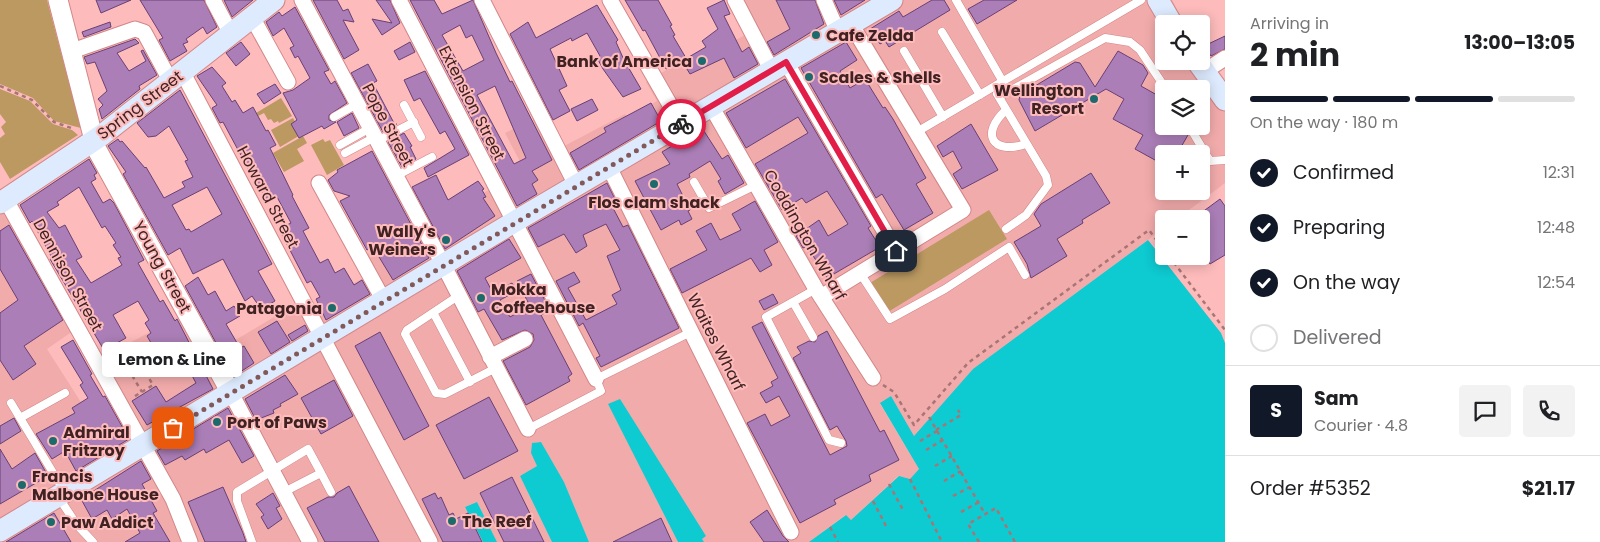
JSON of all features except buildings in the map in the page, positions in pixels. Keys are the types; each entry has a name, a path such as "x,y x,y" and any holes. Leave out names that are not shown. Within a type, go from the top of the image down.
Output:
{"main road":[{"name":"Spring Street","path":"3,201 85,136 177,77 274,0"},
{"path":"1158,0 1167,15"},
{"path":"0,531 576,185 845,28 883,2"},
{"path":"1204,70 1225,100"}],"street":[{"name":"Young Street","path":"58,0 72,51 85,136 231,393"},
{"path":"212,0 231,34"},
{"name":"Pope Street","path":"302,0 444,266 528,430"},
{"name":"Extension Street","path":"399,0 596,379"},
{"path":"482,0 576,185"},
{"path":"610,0 681,124"},
{"path":"735,0 896,251"},
{"path":"818,293 860,273 963,210 915,133 845,28 824,0"},
{"path":"252,17 288,82"},
{"name":"Howard Street","path":"72,51 134,28 140,29 177,77 323,337 430,542"},
{"path":"1210,63 1225,58"},
{"name":"Coddington Wharf","path":"711,106 818,293 873,378"},
{"name":"Waites Wharf","path":"609,167 791,532"},
{"path":"319,183 384,301"},
{"name":"Dennison Street","path":"3,201 144,446 172,499 190,542"},
{"path":"493,362 525,339"},
{"path":"231,393 310,542"}],"lane":[{"path":"956,0 1003,82"},
{"path":"915,133 1141,0"},
{"path":"942,32 980,95"},
{"path":"999,98 1105,38 1130,42 1140,50 1160,80"},
{"path":"904,51 943,116"},
{"path":"993,88 1046,176 1048,185 1026,215 1006,229"},
{"path":"334,117 358,104"},
{"path":"404,105 422,137"},
{"path":"1006,110 993,124 991,133 994,141 1000,147 1007,148 1026,144"},
{"path":"340,145 414,122"},
{"path":"345,153 374,135"},
{"path":"1194,135 1210,161 1225,160"},
{"path":"396,176 432,157"},
{"path":"694,182 709,208 756,185"},
{"path":"860,273 890,319 945,289 1009,247 1024,275"},
{"path":"818,293 793,302 766,318 829,440 841,443"},
{"path":"458,296 434,314 407,330 405,334 436,393 446,394 470,382 493,362"},
{"path":"793,302 812,336"},
{"path":"434,314 470,382"},
{"path":"528,430 601,391 596,379 691,332"},
{"path":"20,418 65,393"},
{"path":"11,403 77,525 93,542"},
{"path":"252,542 236,496 237,492 308,449 331,492"},
{"path":"284,492 321,473"}],"path":[{"path":"0,86 32,100 54,122 85,136"},
{"path":"873,378 894,392 914,425 968,363 1149,230 1155,238"},
{"path":"1175,265 1225,330"},
{"path":"119,378 119,368 124,362"},
{"path":"124,362 142,392"},
{"path":"124,362 137,362 153,385 131,398 127,392"},
{"path":"920,441 961,415 958,410"},
{"path":"929,417 985,514"},
{"path":"926,450 943,440"},
{"path":"935,466 952,456"},
{"path":"944,481 961,471"},
{"path":"910,479 942,542"},
{"path":"889,484 903,510"},
{"path":"953,496 970,487"},
{"path":"873,501 886,526"},
{"path":"961,512 979,502"},
{"path":"978,542 968,524 996,508 1015,542"},
{"path":"830,527 838,542"}],"shaded area":[{"path":"0,0 47,0 81,128 54,121 33,98 0,84"},
{"path":"741,0 1172,0 1180,15 1155,15 1155,70 1210,70 1210,62 1225,83 1225,183 1210,194 1210,145 1155,145 1155,200 1202,200 1189,210 1155,210 1155,235 973,369 914,436 891,396 880,404 919,469 910,479 898,476 851,520 845,515 809,542 704,542 702,539 706,536 609,405 678,542 589,542 564,482 541,442 532,443 531,453 537,466 520,476 552,542 497,542 477,502 465,507 483,542 0,542 0,209 4,207 73,331 47,349 84,407 71,415 83,433 118,411 92,363 178,317 202,360 294,305 299,314 363,278 354,261 525,171 505,133 534,119 551,153 625,114 628,118 657,101 646,82 715,41 719,49 745,35"},
{"path":"0,89 30,101 53,124 72,130 78,135 10,179 0,162 0,138 5,134 1,127 6,122 0,114"},
{"path":"281,98 292,116 279,123 278,121 274,123 271,119 268,120 264,113 258,116 256,113"},
{"path":"293,118 302,134 280,147 271,130"},
{"path":"303,136 307,143 297,149 304,161 284,172 273,153"},
{"path":"323,139 325,142 330,140 344,165 327,175 311,145"},
{"path":"989,210 1007,239 888,312 870,283"}],"water":[{"path":"1148,240 1155,249 1155,265 1168,265 1221,333 1225,343 1225,542 809,542 846,515 851,520 899,476 910,479 919,469 880,403 891,396 914,436 973,369"},
{"path":"620,399 706,536 702,539 704,542 678,542 608,404"},
{"path":"541,442 564,482 589,542 552,542 520,476 537,466 531,453 532,443"},
{"path":"477,502 497,542 483,542 465,507"}],"way so far":[{"path":"173,428 514,222 681,124"}],"place":[{"name":"Cafe Zelda","path":"816,35"},
{"name":"Bank of America","path":"702,61"},
{"name":"Scales & Shells","path":"809,77"},
{"name":"Wellington Resort","path":"1094,99"},
{"name":"Flos clam shack","path":"654,184"},
{"name":"Wally's Weiners","path":"446,240"},
{"name":"Mokka Coffeehouse","path":"481,298"},
{"name":"Patagonia","path":"332,308"},
{"name":"Port of Paws","path":"217,422"},
{"name":"Lemon & Line","path":"173,428"},
{"name":"Admiral Fritzroy","path":"53,441"},
{"name":"Francis Malbone House","path":"22,485"},
{"name":"The Reef","path":"452,521"},
{"name":"Paw Addict","path":"51,522"}],"route":[{"path":"681,124 786,62 896,251"}]}
